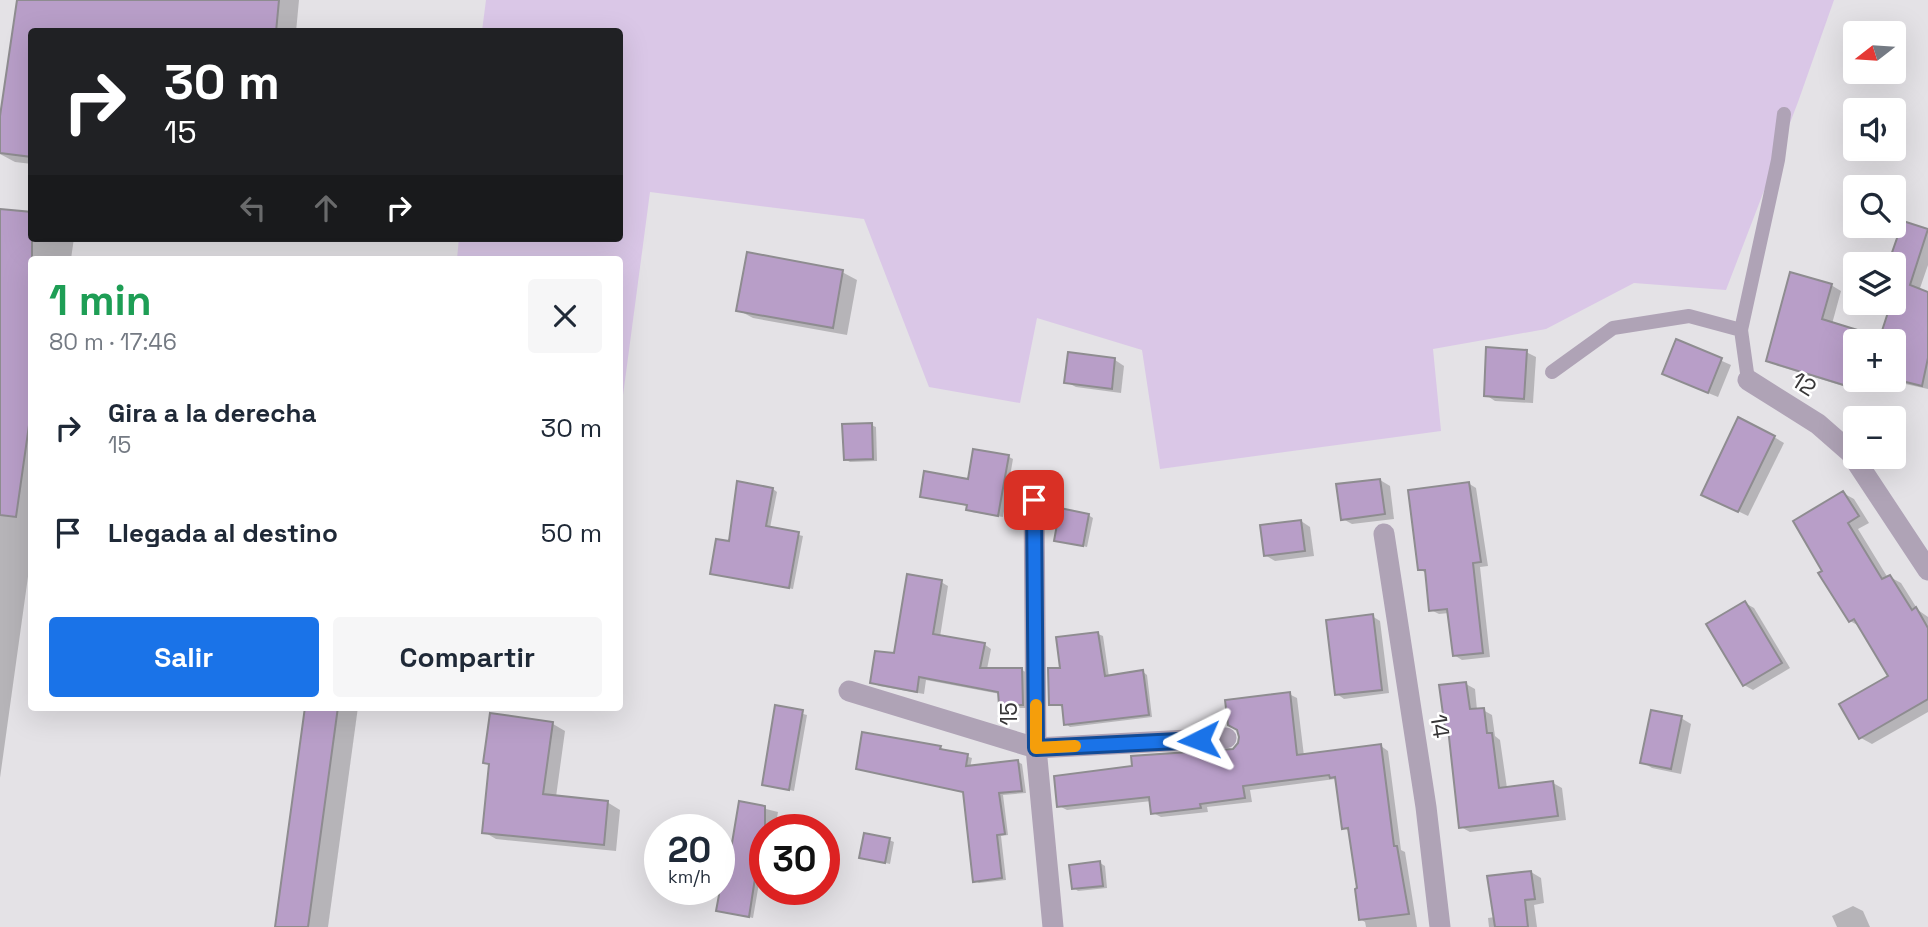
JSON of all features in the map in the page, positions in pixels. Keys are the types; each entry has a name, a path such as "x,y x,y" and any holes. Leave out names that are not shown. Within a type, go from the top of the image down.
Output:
{"street":[{"name":"12","path":"1748,380 1818,424 1850,452 1928,570"},
{"name":"15","path":"1034,500 1036,748 1053,927"},
{"name":"14","path":"1384,534 1424,794 1440,927"},
{"path":"849,691 1036,748 1226,738"}],"lane":[{"path":"1748,380 1741,330 1778,160 1784,114"},
{"path":"1552,372 1613,328 1689,316 1741,330"}],"shaded area":[{"path":"486,0 1834,0 1726,290 1634,283 1546,329 1433,349 1441,431 1160,469 1142,350 1037,318 1020,403 929,387 864,219 650,192 623,395 623,256 457,256 459,242 623,242 623,28 482,28"}],"building":[{"path":"17,0 279,0 276,28 28,28 28,156 0,153 0,116"},
{"path":"0,209 28,212 28,242 32,242 32,256 28,256 28,432 16,517 0,515"},
{"path":"1906,222 1928,229 1910,285 1928,292 1928,358 1922,386 1906,382 1906,329 1883,329 1887,315 1906,315 1906,252 1892,252 1897,238 1906,238"},
{"path":"747,252 843,270 833,328 736,311"},
{"path":"1790,272 1832,284 1822,319 1854,329 1843,329 1843,385 1766,361"},
{"path":"1676,339 1722,358 1708,393 1662,374"},
{"path":"1486,347 1527,350 1524,399 1484,396"},
{"path":"1068,352 1115,358 1112,389 1064,383"},
{"path":"1738,417 1775,436 1738,512 1701,495"},
{"path":"872,423 873,459 844,460 842,424"},
{"path":"973,449 1009,455 998,516 966,510 967,505 920,497 924,471 968,479"},
{"path":"1380,479 1385,514 1341,520 1336,484"},
{"path":"737,481 773,488 766,526 799,532 789,588 710,574 716,539 729,541"},
{"path":"1469,482 1481,562 1473,563 1483,653 1453,656 1447,609 1429,611 1425,570 1418,570 1408,490"},
{"path":"1843,491 1859,516 1848,523 1882,579 1890,575 1912,610 1916,607 1928,628 1928,699 1859,739 1839,704 1888,676 1854,619 1849,622 1818,573 1822,571 1793,521"},
{"path":"1060,508 1089,514 1083,546 1054,541"},
{"path":"1301,520 1305,551 1264,556 1260,525"},
{"path":"907,574 942,580 933,634 985,643 980,668 1022,668 1023,705 999,705 998,692 919,677 917,692 870,683 875,651 894,653"},
{"path":"1745,601 1782,663 1743,686 1706,624"},
{"path":"1373,614 1382,690 1335,695 1326,620"},
{"path":"1098,632 1105,676 1143,670 1149,715 1064,725 1062,705 1049,705 1048,668 1060,668 1056,637"},
{"path":"1466,682 1470,709 1484,708 1487,733 1492,733 1499,788 1553,781 1558,816 1459,828 1448,728 1445,729 1439,685"},
{"path":"1290,692 1297,755 1381,744 1394,846 1397,846 1409,914 1359,920 1348,828 1342,829 1335,777 1330,778 1329,775 1243,786 1245,798 1200,804 1201,808 1151,814 1149,797 1057,807 1054,776 1132,766 1131,756 1233,749 1239,737 1237,730 1228,725 1225,700"},
{"path":"775,705 803,710 789,790 762,785"},
{"path":"1651,710 1682,716 1671,769 1640,763"},
{"path":"304,711 337,711 308,927 275,927"},
{"path":"490,713 553,722 543,794 608,801 604,845 482,833 489,764 483,763"},
{"path":"862,732 941,746 940,749 968,754 966,766 1018,760 1022,791 999,793 1005,834 997,835 1002,878 973,882 963,792 856,769"},
{"path":"739,801 765,806 765,814 749,814 749,917 716,911 717,905 735,905 735,825"},
{"path":"864,833 890,838 885,863 859,858"},
{"path":"1100,861 1103,886 1072,889 1069,865"},
{"path":"1531,871 1535,899 1525,900 1528,927 1495,927 1487,876"}],"slow traffic":[{"path":"1036,705 1036,748 1075,746"}],"route":[{"path":"1034,500 1036,748 1199,740"}]}
